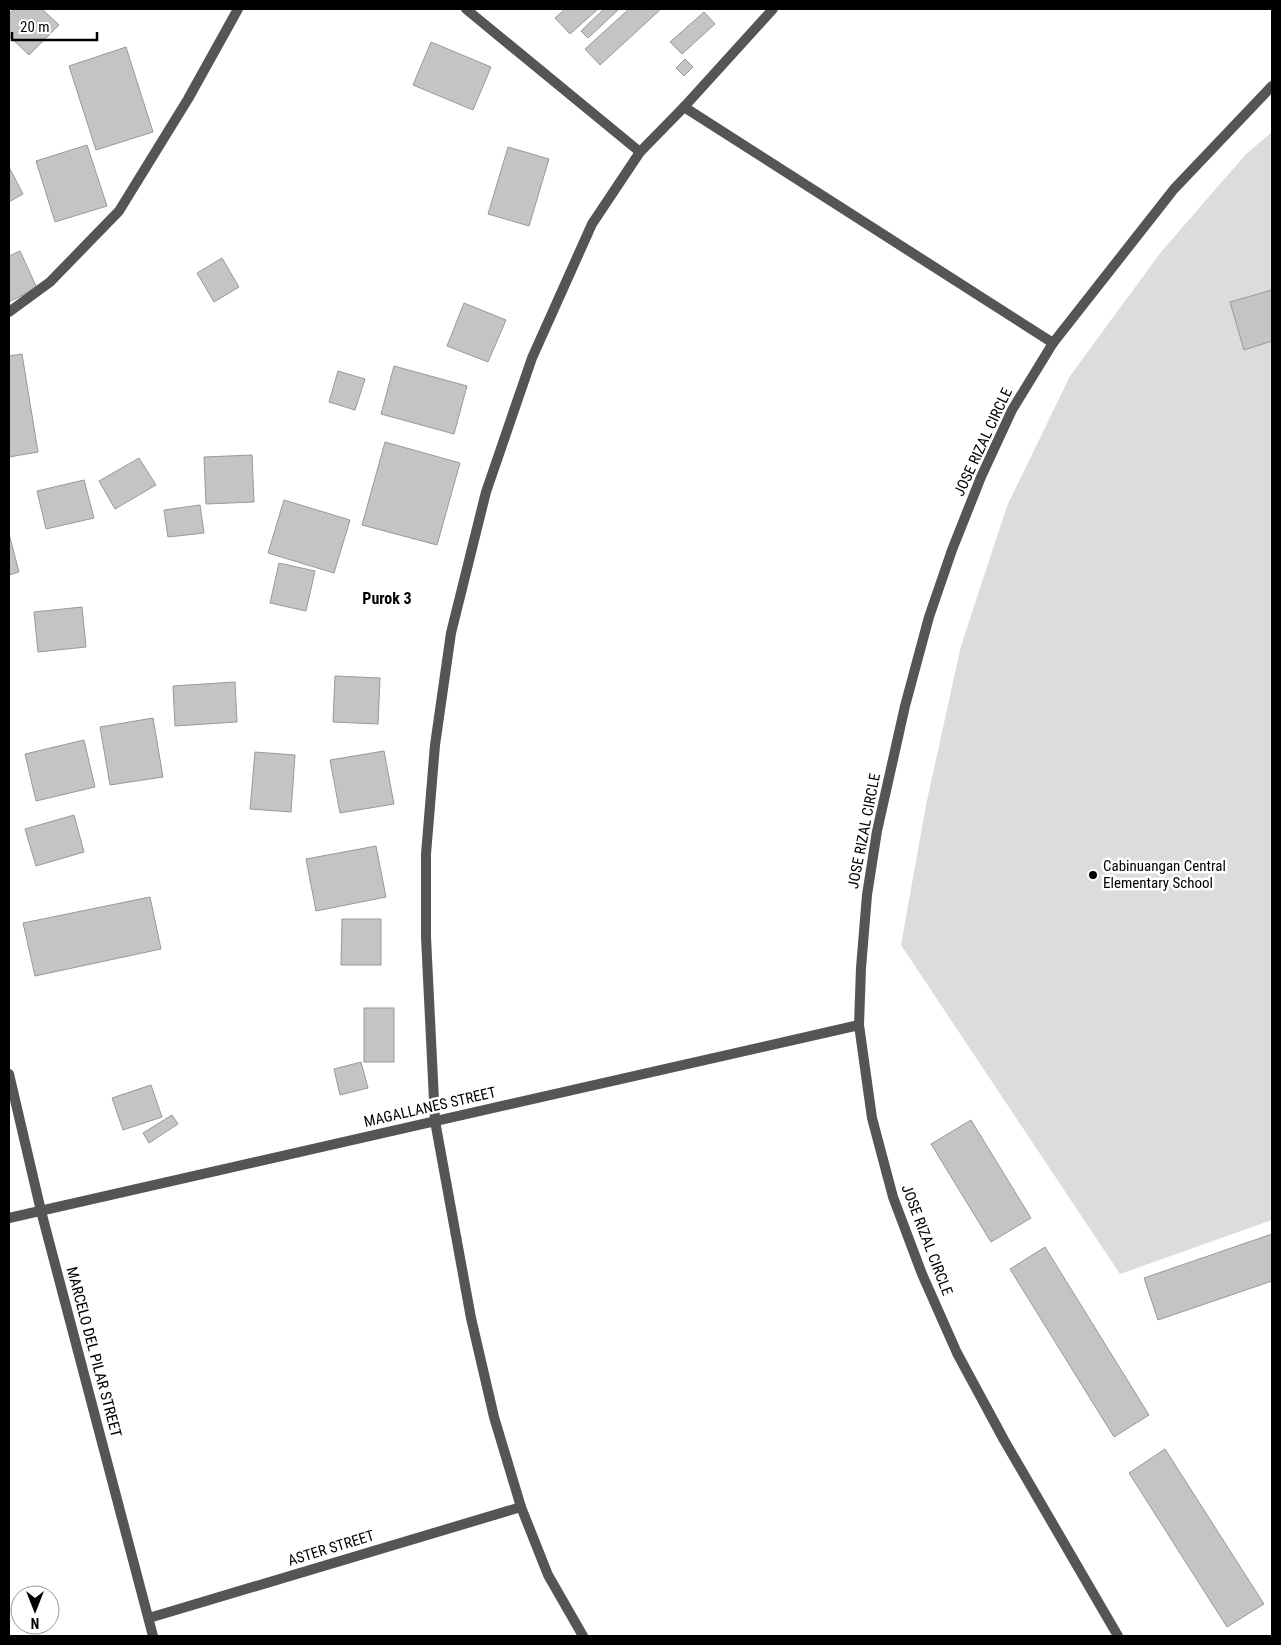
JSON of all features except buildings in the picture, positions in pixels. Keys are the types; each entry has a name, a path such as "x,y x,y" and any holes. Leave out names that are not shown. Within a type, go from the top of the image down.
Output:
{"street":[{"path":"9,312 50,282 119,211 188,99 238,9"},
{"path":"466,9 640,152"},
{"path":"583,1636 548,1575 521,1507 494,1418 471,1318 435,1121 426,936 426,854 435,744 451,632 486,492 532,358 592,224 640,152 684,107 773,9"},
{"name":"JOSE RIZAL CIRCLE","path":"1118,1636 1004,1440 957,1352 922,1274 892,1197 872,1118 859,1024 866,904 877,831 905,706 929,618 952,550 981,477 1012,410 1053,343 1174,189 1272,86"},
{"path":"684,107 1053,343"},
{"name":"MAGALLANES STREET","path":"9,1218 859,1024"},
{"name":"MARCELO DEL PILAR STREET","path":"9,1074 41,1211 154,1636"},
{"name":"ASTER STREET","path":"149,1618 521,1507"}],"shaded area":[{"name":"Cabinuangan Central Elementary School","path":"1272,132 1272,1220 1120,1274 901,945 926,805 961,646 1007,506 1070,376 1161,252 1246,154"}],"place":[{"name":"Cabinuangan Central Elementary School","path":"1093,875"}],"district":[{"name":"Purok 3","path":"387,598"}]}
